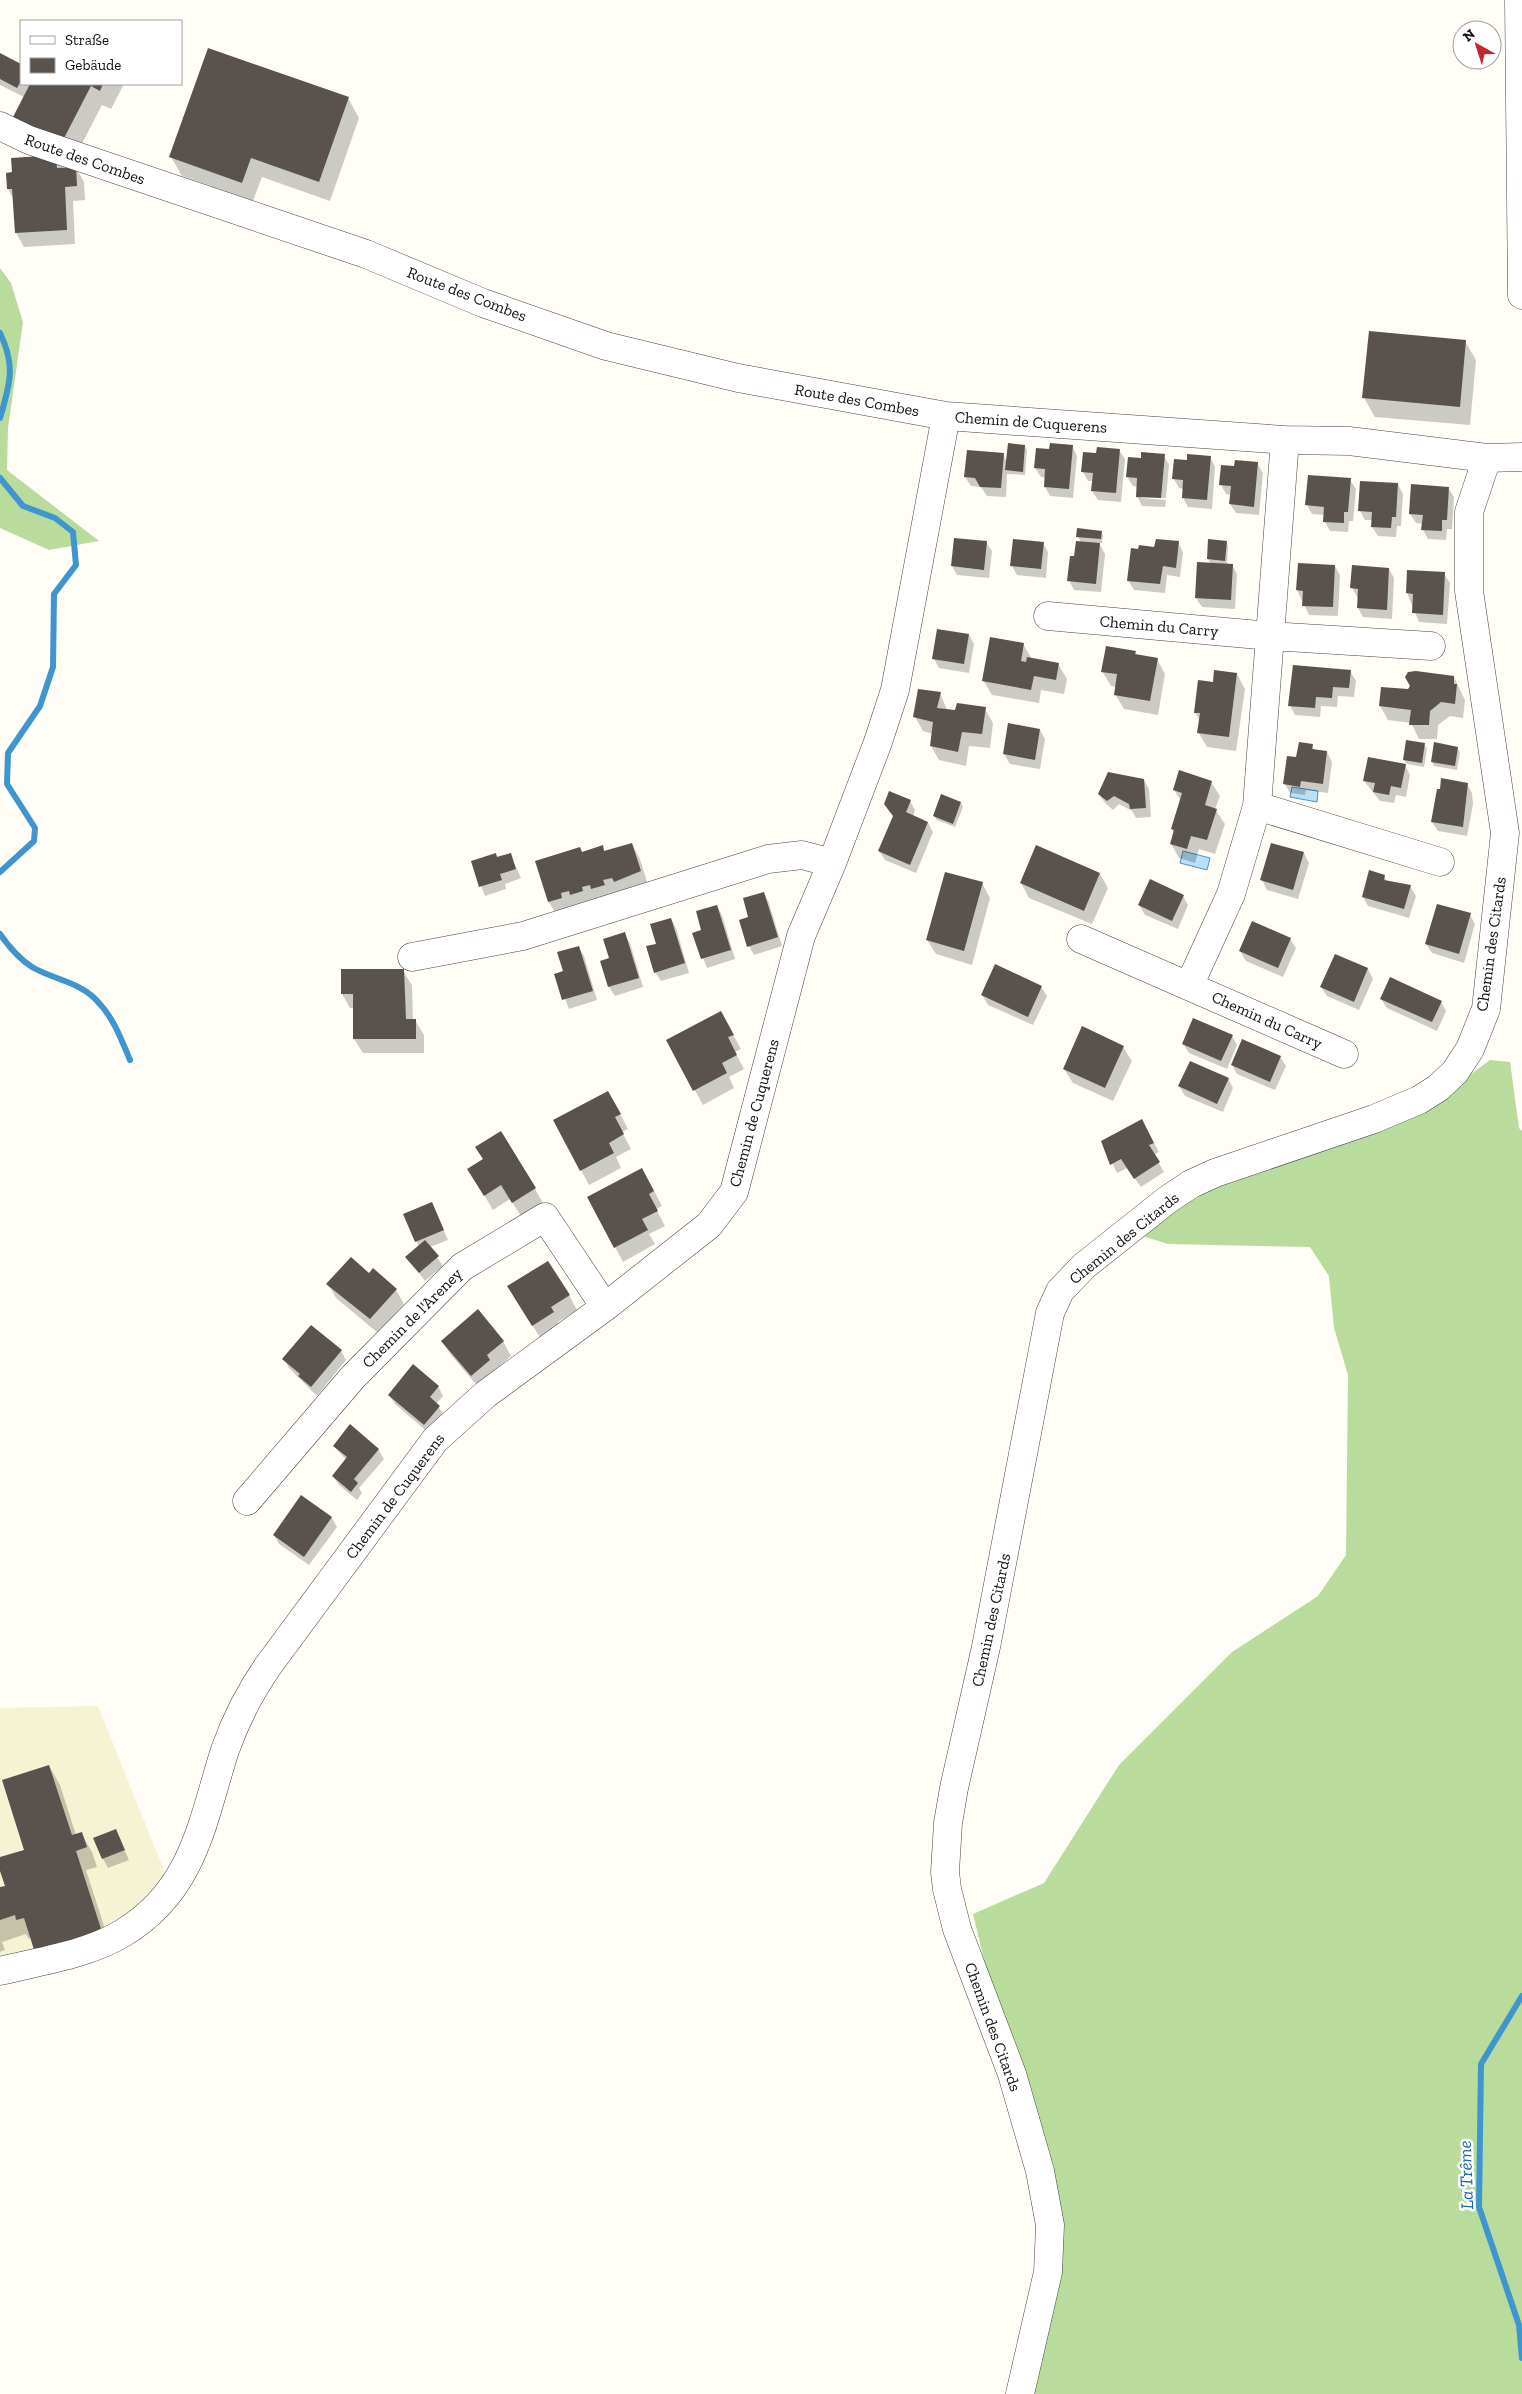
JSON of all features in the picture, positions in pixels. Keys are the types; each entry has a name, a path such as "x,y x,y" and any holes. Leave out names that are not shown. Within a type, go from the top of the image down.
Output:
{"street":[{"path":"1518,0 1522,295"},
{"name":"Route des Combes","path":"0,126 29,140 366,254 484,303 606,346 738,378 946,416"},
{"name":"Chemin de Cuquerens","path":"0,1970 103,1943 124,1933 168,1895 183,1874 193,1854 226,1750 245,1702 268,1666 434,1440 486,1394 606,1307 708,1225 734,1192 801,936 832,863 878,742 895,690 946,416 1285,440 1349,441 1487,458"},
{"path":"1189,986 1230,894 1257,806 1285,440"},
{"path":"1487,458 1522,457"},
{"name":"Chemin des Citards","path":"1020,2394 1048,2272 1050,2226 1040,2171 1012,2074 957,1929 949,1903 945,1872 948,1823 954,1788 986,1647 1049,1320 1054,1302 1070,1279 1160,1206 1191,1184 1216,1172 1374,1119 1419,1100 1438,1088 1455,1072 1470,1049 1486,1009 1505,832 1469,591 1469,512 1487,458"},
{"name":"Chemin du Carry","path":"1048,616 1270,636 1431,646"},
{"path":"1257,806 1440,862"},
{"path":"412,957 524,936 768,859 802,855 832,863"},
{"name":"Chemin du Carry","path":"1081,939 1344,1054"},
{"name":"Chemin de l'Areney","path":"247,1501 353,1377 462,1267 545,1217 606,1307"}],"shaded area":[{"path":"98,1706 172,1890 158,1906 0,1971 0,1708"}],"green space":[{"path":"0,268 11,283 23,322 8,428 7,470 99,541 49,550 0,528"},
{"path":"1490,1060 1510,1062 1519,1128 1522,1131 1522,2394 1027,2394 1057,2267 973,1914 1044,1883 1119,1765 1232,1652 1318,1596 1346,1555 1348,1375 1334,1328 1329,1276 1310,1247 1168,1244 1139,1235 1207,1191 1414,1116"}],"water":[{"path":"1292,787 1318,791 1317,802 1290,797"},
{"path":"1183,851 1210,858 1207,870 1180,863"}],"building":[{"path":"208,48 349,97 319,182 251,158 242,183 169,157"},
{"path":"0,53 20,63 20,83 17,88 0,79"},
{"path":"29,85 103,85 100,91 91,86 62,142 13,117"},
{"path":"56,155 57,168 76,167 77,186 65,187 67,230 15,233 12,189 7,189 6,173 12,172 11,158"},
{"path":"1369,331 1466,340 1460,407 1362,398"},
{"path":"1008,443 1025,445 1023,472 1005,470"},
{"path":"1050,443 1073,445 1069,489 1044,487 1045,469 1034,468 1036,448 1049,449"},
{"path":"1097,447 1120,449 1116,493 1091,491 1093,473 1081,472 1083,452 1096,453"},
{"path":"967,450 1004,453 1001,488 980,487 975,478 964,477"},
{"path":"1141,452 1165,454 1161,498 1136,497 1137,478 1126,477 1128,457 1141,458"},
{"path":"1187,454 1211,456 1207,500 1182,498 1183,480 1172,479 1174,459 1187,460"},
{"path":"1235,460 1258,462 1254,507 1229,504 1231,486 1219,485 1221,465 1234,466"},
{"path":"1308,475 1351,478 1348,512 1344,512 1344,523 1323,522 1324,507 1305,505"},
{"path":"1360,481 1398,483 1396,517 1392,517 1391,528 1371,527 1372,512 1358,511"},
{"path":"1411,484 1449,487 1447,520 1442,520 1442,531 1421,530 1423,515 1409,514"},
{"path":"1077,528 1102,531 1101,539 1076,537"},
{"path":"954,538 987,541 984,570 951,566"},
{"path":"1013,539 1044,542 1041,569 1010,566"},
{"path":"1156,539 1179,541 1176,568 1163,566 1160,584 1127,581 1131,548 1138,549 1139,545 1154,547"},
{"path":"1208,539 1227,541 1225,561 1207,559"},
{"path":"1076,541 1100,543 1096,584 1067,581 1070,556 1074,556"},
{"path":"1197,562 1233,564 1231,600 1195,598"},
{"path":"1298,563 1335,565 1333,607 1302,606 1303,591 1296,590"},
{"path":"1352,565 1389,568 1387,610 1357,608 1358,589 1350,588"},
{"path":"1407,570 1445,572 1443,615 1412,613 1413,594 1406,593"},
{"path":"937,629 969,634 964,664 932,659"},
{"path":"990,637 1024,643 1021,661 1026,662 1027,657 1059,663 1056,680 1034,676 1031,690 982,681"},
{"path":"1106,646 1136,651 1135,654 1158,658 1150,701 1114,695 1117,674 1101,672"},
{"path":"1293,665 1351,670 1349,688 1333,687 1332,698 1316,697 1315,708 1288,706"},
{"path":"1214,670 1237,673 1229,737 1197,733 1200,713 1194,713 1198,680 1213,682"},
{"path":"1416,671 1454,676 1454,684 1457,684 1455,704 1441,702 1430,711 1429,725 1409,725 1411,710 1379,706 1381,687 1408,689 1410,686 1405,677 1408,672"},
{"path":"918,689 941,692 937,708 955,710 957,703 986,707 982,734 962,732 958,752 930,746 933,722 913,717"},
{"path":"1008,723 1040,729 1035,760 1003,754"},
{"path":"1406,740 1425,743 1422,763 1403,760"},
{"path":"1299,742 1313,744 1312,749 1327,751 1323,784 1301,781 1300,787 1283,784 1287,756 1296,757"},
{"path":"1434,742 1458,747 1455,766 1431,762"},
{"path":"1368,757 1406,764 1401,788 1391,786 1389,795 1373,792 1375,783 1363,781"},
{"path":"1179,770 1212,781 1205,805 1217,809 1207,840 1191,836 1187,849 1170,844 1174,830 1171,829 1182,793 1173,790"},
{"path":"1108,772 1144,779 1146,808 1130,809 1129,804 1114,796 1107,801 1098,794"},
{"path":"1441,778 1468,783 1463,827 1431,822"},
{"path":"889,791 911,800 906,812 928,822 910,865 878,851 893,816 884,804"},
{"path":"941,794 961,802 953,824 933,816"},
{"path":"632,843 641,871 614,882 612,878 603,880 605,885 591,889 590,885 582,887 583,891 570,895 569,891 561,893 562,898 548,902 535,861 580,847 582,852 603,845 604,851"},
{"path":"1271,843 1304,852 1293,890 1260,880"},
{"path":"1036,845 1100,873 1084,911 1020,883"},
{"path":"496,853 497,857 511,853 516,869 500,874 502,880 479,887 471,861"},
{"path":"1369,870 1385,875 1384,880 1411,885 1404,909 1362,897"},
{"path":"945,872 983,882 964,951 926,940"},
{"path":"1150,879 1184,895 1172,921 1138,905"},
{"path":"764,892 778,937 747,947 739,920 748,917 743,898"},
{"path":"1437,904 1471,913 1459,954 1425,944"},
{"path":"717,905 731,950 701,959 692,933 701,930 696,911"},
{"path":"671,918 685,963 654,973 646,946 656,944 650,924"},
{"path":"1252,921 1291,938 1278,968 1239,951"},
{"path":"625,932 639,978 608,987 600,961 609,958 603,939"},
{"path":"579,946 593,991 562,1000 554,974 563,971 557,952"},
{"path":"1335,954 1368,968 1354,1002 1320,987"},
{"path":"995,964 1042,986 1028,1017 981,995"},
{"path":"341,969 404,969 406,1019 416,1019 416,1039 353,1039 353,994 341,994"},
{"path":"1390,977 1442,1001 1432,1022 1380,999"},
{"path":"721,1011 734,1035 728,1037 737,1055 722,1063 727,1073 693,1091 666,1040"},
{"path":"1193,1018 1233,1035 1221,1061 1182,1044"},
{"path":"1082,1026 1124,1046 1105,1088 1063,1069"},
{"path":"1242,1039 1281,1056 1270,1082 1231,1065"},
{"path":"1190,1061 1229,1078 1217,1104 1178,1086"},
{"path":"608,1091 621,1114 615,1117 624,1134 609,1143 614,1153 580,1171 553,1120"},
{"path":"1142,1119 1154,1143 1149,1145 1160,1162 1134,1179 1121,1159 1110,1165 1101,1141"},
{"path":"501,1131 536,1188 512,1203 501,1185 484,1196 467,1169 483,1159 475,1147"},
{"path":"642,1168 654,1191 649,1194 658,1211 642,1219 648,1230 614,1248 587,1197"},
{"path":"432,1202 444,1230 415,1242 403,1214"},
{"path":"425,1240 439,1256 419,1273 405,1257"},
{"path":"351,1257 369,1273 373,1268 397,1289 370,1319 326,1284"},
{"path":"548,1261 570,1295 551,1307 554,1312 532,1326 507,1286"},
{"path":"478,1309 504,1341 487,1355 490,1360 471,1376 441,1341"},
{"path":"311,1325 342,1350 311,1387 298,1376 300,1374 282,1359"},
{"path":"413,1364 439,1386 430,1397 440,1406 424,1425 388,1395"},
{"path":"350,1424 379,1449 354,1479 358,1483 351,1492 332,1476 347,1457 333,1446"},
{"path":"301,1495 332,1517 304,1557 273,1535"},
{"path":"49,1765 72,1835 82,1832 87,1847 76,1851 103,1935 36,1956 24,1918 16,1920 15,1915 0,1920 0,1887 5,1886 0,1871 0,1857 24,1850 2,1780"},
{"path":"116,1829 125,1850 102,1859 93,1838"}],"waterway":[{"path":"0,333 10,365 9,385 0,418"},
{"path":"0,478 23,506 55,518 73,532 76,565 54,594 53,667 40,706 8,753 7,784 35,828 34,841 0,872"},
{"path":"0,934 14,952 32,967 76,986 92,996 113,1023 130,1060"},
{"name":"La Trême","path":"1522,1996 1481,2064 1479,2207 1519,2325 1522,2358"}]}
